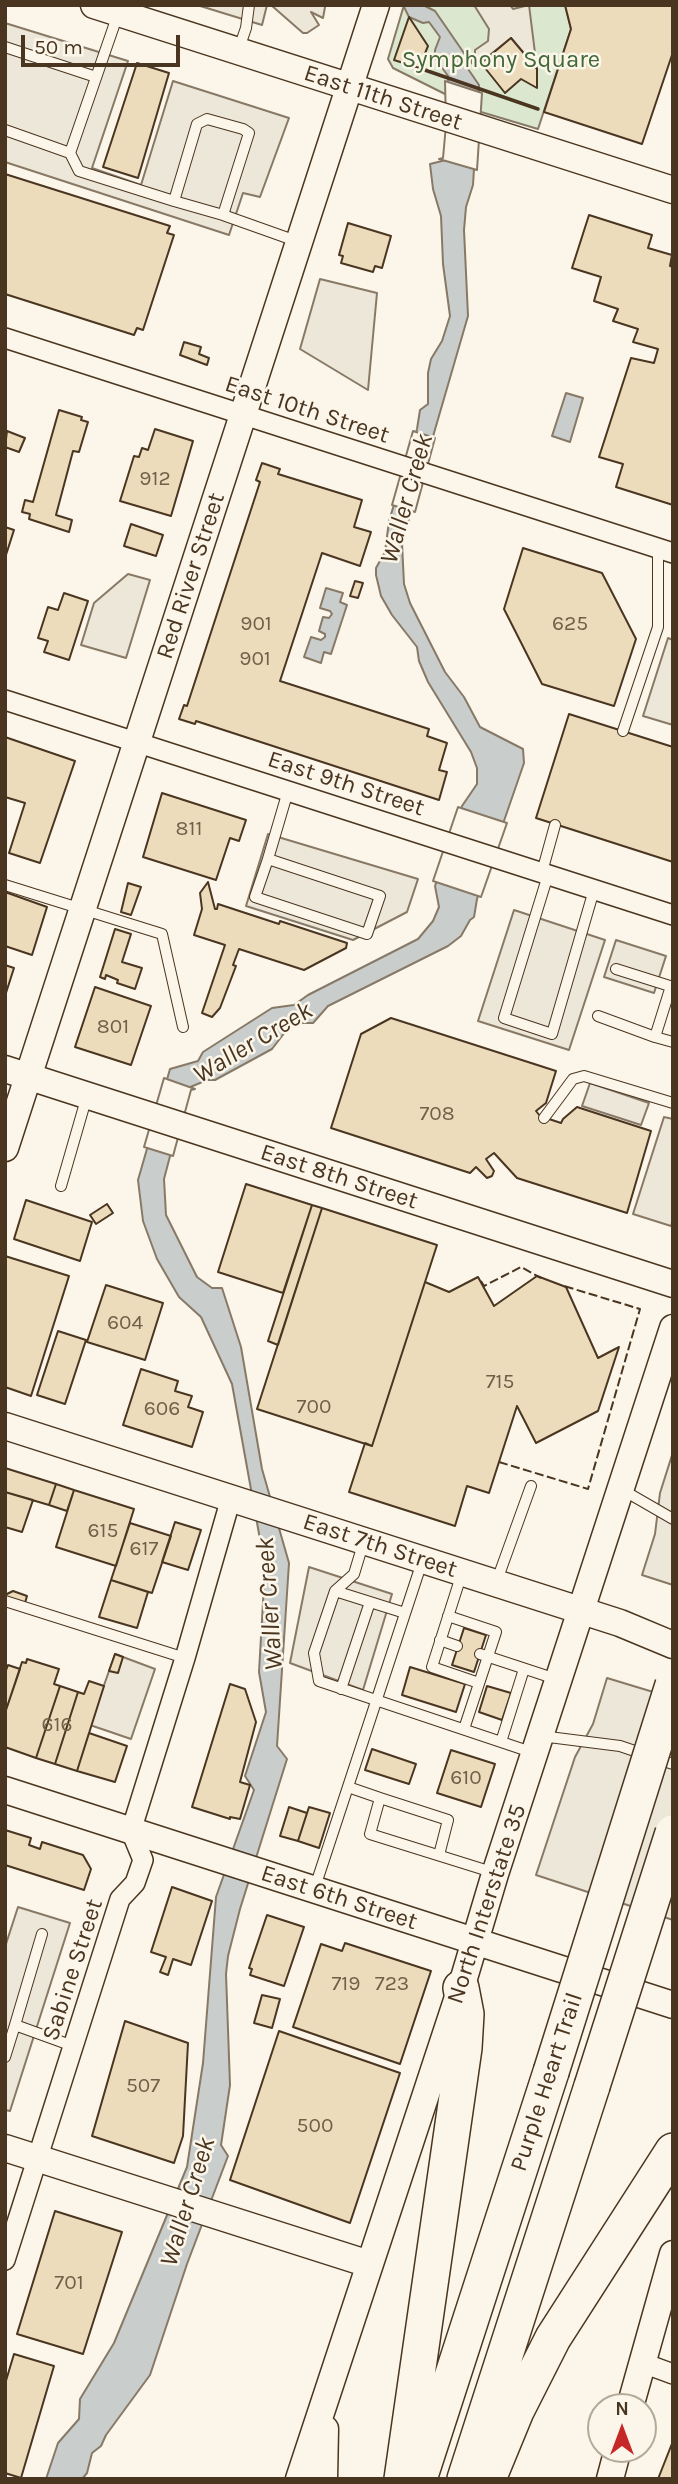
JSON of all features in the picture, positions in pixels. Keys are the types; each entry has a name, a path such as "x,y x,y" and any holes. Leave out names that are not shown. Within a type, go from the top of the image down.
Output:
{"highway":[{"name":"Purple Heart Trail","path":"409,2471 551,2072 673,1685"},
{"name":"Purple Heart Trail","path":"480,2470 592,2086 673,1833"},
{"path":"409,2471 464,2048 466,2014 461,1987"},
{"path":"480,2470 516,2411 553,2338 673,2151"}],"main road":[{"name":"Red River Street","path":"5,1147 17,1073 82,910 376,5"},
{"name":"East 11th Street","path":"106,9 673,190"},
{"name":"East 8th Street","path":"17,1073 673,1284"},
{"name":"North Interstate 35","path":"299,2479 673,1328"},
{"name":"East 7th Street","path":"5,1426 620,1623 673,1645"},
{"path":"620,1623 673,1635"},
{"name":"East 6th Street","path":"5,1790 673,2006"},
{"path":"5,2148 369,2264"},
{"path":"634,2393 673,2254"},
{"path":"324,2479 327,2393"}],"street":[{"name":"East 10th Street","path":"5,338 665,551"},
{"name":"East 9th Street","path":"5,700 673,915"},
{"path":"131,1831 231,1498"},
{"name":"Sabine Street","path":"5,2260 120,1899 135,1883 143,1860 131,1831"},
{"path":"643,2363 673,2374"}],"lane":[{"path":"238,52 246,28 249,5"},
{"path":"106,9 96,76 70,153 79,172 223,215 299,242"},
{"path":"5,47 96,76"},
{"path":"174,201 197,124 207,119 243,129 249,134 223,215"},
{"path":"5,130 70,153"},
{"path":"624,731 658,626 665,551"},
{"path":"268,859 380,896 367,934 255,897 288,791"},
{"path":"555,825 545,874 503,1018 552,1034 594,890"},
{"path":"5,885 162,934 183,1027"},
{"path":"615,970 672,987 655,1037"},
{"path":"598,1016 673,1042"},
{"path":"544,1118 573,1079 584,1076 673,1103"},
{"path":"61,1186 87,1096"},
{"path":"496,1584 531,1486"},
{"path":"621,1489 673,1519"},
{"path":"364,1541 354,1574 335,1591 314,1653 319,1681 501,1742 620,1746 673,1764"},
{"path":"314,1891 422,1560"},
{"path":"462,1573 432,1667 479,1683"},
{"path":"335,1591 405,1613"},
{"path":"5,1601 184,1658"},
{"path":"341,1689 370,1602"},
{"path":"448,1616 496,1632 484,1655 479,1683 464,1729"},
{"path":"440,1640 457,1646"},
{"path":"484,1655 558,1680"},
{"path":"501,1742 524,1669"},
{"path":"348,1787 448,1820 439,1855"},
{"path":"380,1798 369,1834 495,1874"},
{"path":"5,2057 42,1934"},
{"path":"15,2025 73,2046"}],"green space":[{"name":"Symphony Square","path":"404,5 565,5 571,29 538,129 481,112 393,68 388,59"}],"shaded area":[{"path":"197,5 267,5 262,25"},
{"path":"271,5 325,7 323,18 311,12 319,25 303,33"},
{"path":"474,5 510,5 513,9 529,5 537,69 511,38 475,67 471,62 472,55 488,41 489,29"},
{"path":"5,23 128,61 92,168 141,185 173,81 289,118 260,197 243,193 229,235 5,162"},
{"path":"320,279 377,293 368,390 300,349"},
{"path":"128,574 150,580 126,658 81,645 94,603"},
{"path":"668,638 673,640 673,725 643,716"},
{"path":"268,834 418,879 407,912 353,940 246,906"},
{"path":"514,910 605,940 569,1050 478,1021"},
{"path":"616,940 666,956 654,993 604,977"},
{"path":"590,1083 649,1103 641,1125 582,1106"},
{"path":"664,1117 673,1119 671,1226 633,1214"},
{"path":"673,1452 673,1585 642,1575 655,1534 660,1493"},
{"path":"309,1567 392,1594 363,1690 290,1663"},
{"path":"115,1654 155,1669 131,1739 90,1725"},
{"path":"607,1678 673,1698 673,1920 536,1875 575,1757 593,1724"},
{"path":"18,1907 70,1923 10,2111 5,2110 5,1947"}],"water":[{"name":"Waller Creek","path":"403,5 423,5 435,11 466,56 464,63 479,85 473,185 466,207 464,230 468,316 402,543 404,584 410,603 445,672 464,697 480,727 523,749 524,763 477,899 474,917 461,936 448,946 328,1006 313,1023 292,1023 272,1049 215,1080 207,1080 188,1088 164,1179 166,1215 197,1277 212,1288 222,1288 241,1347 262,1469 289,1563 277,1746 287,1759 228,1956 226,1974 230,2085 221,2145 228,2156 187,2264 150,2375 106,2435 101,2446 92,2453 87,2473 82,2479 46,2479 58,2443 79,2419 80,2399 114,2343 187,2167 203,2063 216,1897 254,1790 245,1776 266,1712 259,1672 265,1567 232,1384 201,1317 179,1297 157,1259 143,1221 138,1180 170,1069 198,1061 203,1052 272,1008 294,1005 308,995 418,939 433,921 439,907 435,886 462,806 477,784 477,768 471,752 428,682 419,661 417,647 381,596 376,575 376,568 385,552 389,521 417,429 420,410 428,404 431,359 442,341 450,316 443,264 441,216 433,189 430,164 446,160 450,125 448,76 435,58 440,37 429,22 423,23 409,17"},
{"path":"566,393 583,398 570,442 552,436"},
{"path":"326,588 343,593 340,602 347,605 331,654 324,652 321,663 304,657 311,637 321,640 325,637 325,634 319,631 323,617 329,618 332,614 320,608"}],"pier":[{"path":"445,81 482,93 477,170 439,159 443,158 446,125"},
{"path":"413,431 435,438 415,512 392,505"},
{"path":"458,807 507,823 481,897 433,881"},
{"path":"164,1078 195,1089 191,1090 173,1156 144,1147"}],"building":[{"path":"565,5 673,5 673,52 642,144 544,112 571,29"},
{"path":"409,17 428,46 419,68 394,60"},
{"path":"511,38 537,69 537,88 521,79 505,93 481,63"},
{"path":"137,63 169,73 138,178 103,167"},
{"path":"5,174 170,226 167,233 174,235 143,330 137,328 134,335 5,294"},
{"path":"589,215 652,235 648,248 672,255 673,505 616,487 623,464 599,457 631,358 654,363 658,349 633,342 638,329 613,321 618,309 594,301 601,277 572,268"},
{"path":"348,223 391,236 382,268 375,266 373,272 341,263 343,256 339,255"},
{"path":"184,342 201,347 199,354 209,358 207,365 180,355"},
{"path":"59,410 82,417 81,420 88,422 79,452 73,451 56,515 72,520 69,532 29,519 30,514 22,512 25,500 33,502"},
{"path":"155,429 193,441 171,516 120,501 134,456 139,457 142,448 148,450"},
{"path":"7,431 25,438 19,452 5,447"},
{"path":"262,463 280,469 278,474 362,500 354,527 371,532 360,566 322,553 280,681 429,729 427,736 447,743 439,770 447,772 439,800 196,721 195,724 179,719 184,705 187,706 260,482 256,480"},
{"path":"131,524 163,535 156,556 124,546"},
{"path":"5,527 14,530 5,558"},
{"path":"523,548 602,573 636,639 614,706 542,684 504,609"},
{"path":"355,581 363,583 358,598 350,596"},
{"path":"64,593 88,601 69,660 44,652 48,641 38,638 48,607 58,610"},
{"path":"569,714 673,747 673,862 536,818"},
{"path":"5,737 75,761 40,863 9,853 25,803 5,797"},
{"path":"162,793 246,820 239,841 230,838 216,880 143,857"},
{"path":"208,882 215,909 218,904 279,924 280,921 347,943 346,948 304,970 239,949 233,965 236,966 220,1008 212,1017 202,1013 225,945 194,935 202,909 200,893"},
{"path":"128,883 141,887 131,915 121,912"},
{"path":"5,892 47,907 32,955 5,946"},
{"path":"115,929 131,934 122,962 142,968 135,989 117,983 118,980 106,975 105,979 100,977"},
{"path":"5,965 14,968 5,996"},
{"path":"95,987 151,1006 131,1065 75,1047"},
{"path":"391,1018 556,1071 546,1103 536,1111 540,1116 561,1123 577,1107 651,1131 627,1213 517,1178 494,1153 486,1159 494,1171 492,1176 487,1178 476,1167 470,1173 331,1128 361,1034"},
{"path":"246,1184 312,1205 283,1293 218,1272"},
{"path":"26,1200 92,1222 80,1261 14,1239"},
{"path":"107,1204 113,1213 96,1224 90,1215"},
{"path":"312,1205 322,1208 278,1345 268,1341"},
{"path":"322,1208 437,1245 372,1446 257,1409"},
{"path":"5,1256 69,1276 31,1396 5,1387"},
{"path":"537,1276 566,1287 598,1358 619,1347 598,1411 536,1443 517,1406 489,1493 467,1486 455,1526 349,1492 365,1443 372,1446 425,1282 449,1292 478,1277 494,1306"},
{"path":"106,1285 163,1303 145,1360 87,1342"},
{"path":"58,1331 86,1340 65,1404 37,1395"},
{"path":"141,1369 178,1381 175,1391 192,1396 188,1407 203,1412 192,1447 123,1425"},
{"path":"5,1468 56,1484 49,1505 5,1492"},
{"path":"56,1484 74,1490 67,1511 49,1505"},
{"path":"74,1490 134,1509 116,1566 56,1547"},
{"path":"5,1492 33,1500 22,1532 5,1527"},
{"path":"175,1522 201,1530 188,1570 162,1562"},
{"path":"130,1523 171,1536 152,1593 111,1580"},
{"path":"111,1580 148,1592 137,1628 99,1617"},
{"path":"13,1591 27,1596 25,1603 5,1597"},
{"path":"464,1628 486,1635 474,1672 452,1665"},
{"path":"115,1654 123,1657 118,1673 109,1671"},
{"path":"27,1659 59,1669 54,1684 60,1686 36,1758 5,1747 5,1713 22,1662 26,1663"},
{"path":"8,1665 20,1669 5,1713 5,1673"},
{"path":"410,1667 465,1684 456,1712 402,1695"},
{"path":"89,1681 104,1686 77,1771 55,1764 78,1692 84,1694"},
{"path":"230,1684 245,1689 256,1722 240,1782 250,1785 240,1819 230,1819 192,1807"},
{"path":"60,1686 78,1692 55,1764 36,1758"},
{"path":"487,1686 511,1693 502,1720 479,1712"},
{"path":"89,1733 127,1746 115,1782 77,1771"},
{"path":"372,1749 416,1764 409,1784 365,1770"},
{"path":"451,1750 495,1764 481,1807 437,1793"},
{"path":"289,1807 307,1813 298,1841 280,1836"},
{"path":"309,1807 330,1813 319,1848 298,1841"},
{"path":"5,1830 31,1838 29,1845 40,1849 42,1842 83,1855 91,1869 84,1890 5,1865"},
{"path":"172,1887 212,1901 191,1965 173,1959 168,1975 160,1972 166,1957 151,1952"},
{"path":"267,1915 304,1927 284,1986 250,1975 252,1969 249,1968"},
{"path":"345,1943 431,1971 400,2064 293,2027 321,1944 342,1951"},
{"path":"262,1995 280,1999 272,2028 254,2023"},
{"path":"125,2021 188,2043 183,2136 174,2163 92,2136"},
{"path":"279,2031 400,2073 350,2223 230,2180"},
{"path":"55,2211 122,2232 83,2354 17,2334"},
{"path":"14,2354 54,2366 21,2478 5,2473 5,2384"},
{"path":"673,2441 673,2479 658,2479"}],"fence":[{"path":"481,1281 484,1286 521,1267 541,1278"},
{"path":"499,1462 588,1489 640,1309 564,1286"}],"wall":[{"path":"419,68 538,109"}]}
